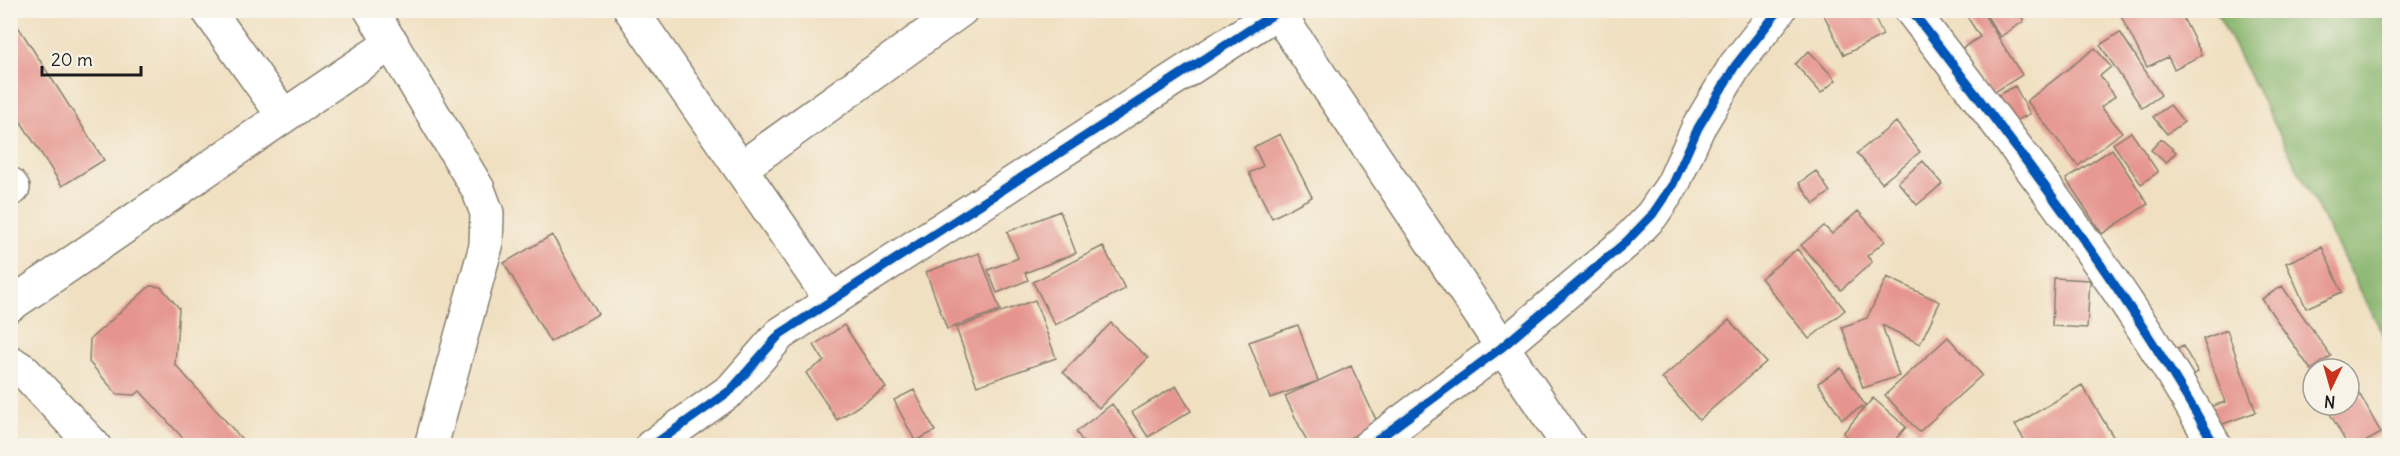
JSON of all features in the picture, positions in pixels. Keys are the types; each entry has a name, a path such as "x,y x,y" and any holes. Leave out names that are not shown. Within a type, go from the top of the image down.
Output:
{"street":[{"path":"208,10 283,115"},
{"path":"371,10 478,189 487,213 486,246 431,446"},
{"path":"631,10 832,301"},
{"path":"741,168 961,10"},
{"path":"1368,446 1502,348 1626,242 1652,215 1673,184 1698,128 1735,66 1779,10"},
{"path":"1911,10 2047,186 2081,234 2171,369 2216,446"},
{"path":"652,446 731,390 780,334 1277,11 1569,446"},
{"path":"10,305 175,194 283,115 392,43"},
{"path":"10,362 24,371 94,446"}],"green space":[{"path":"2216,11 2389,11 2389,346"}],"building":[{"path":"1827,10 1871,10 1883,35 1844,55 1823,13"},
{"path":"1963,10 1981,10 2022,75 1990,95 1961,49 1980,37"},
{"path":"1983,10 2022,10 2019,13 2024,21 2000,37"},
{"path":"2118,10 2179,10 2202,55 2174,69 2168,57 2147,67"},
{"path":"10,14 104,160 62,186 10,105"},
{"path":"2120,32 2161,95 2142,108 2100,45"},
{"path":"2095,48 2111,67 2100,76 2115,96 2101,107 2122,132 2078,166 2027,101"},
{"path":"1809,51 1836,80 1821,93 1795,64"},
{"path":"2015,86 2030,114 2005,126 1991,99"},
{"path":"2170,105 2184,122 2167,134 2153,117"},
{"path":"1896,122 1920,152 1882,183 1857,153"},
{"path":"2131,132 2158,172 2141,184 2113,144"},
{"path":"1280,134 1312,197 1272,218 1249,173 1263,166 1254,147"},
{"path":"2161,139 2176,152 2166,163 2151,150"},
{"path":"2112,149 2148,204 2102,234 2066,179"},
{"path":"1923,161 1942,184 1917,205 1898,182"},
{"path":"1816,171 1830,192 1814,204 1799,183"},
{"path":"1060,211 1076,253 1025,273 1028,280 997,293 988,270 1018,258 1007,232"},
{"path":"1858,211 1885,241 1867,256 1872,262 1841,290 1801,245 1824,226 1832,234"},
{"path":"552,235 598,314 550,342 504,263"},
{"path":"1103,246 1125,289 1055,325 1033,282"},
{"path":"2322,247 2342,292 2306,308 2286,263"},
{"path":"1797,249 1845,310 1809,339 1761,278"},
{"path":"979,253 1000,310 947,329 926,272"},
{"path":"1887,277 1940,302 1920,344 1882,325 1899,376 1863,388 1842,327 1867,318"},
{"path":"2054,278 2090,280 2087,328 2052,326"},
{"path":"150,286 161,287 179,308 175,364 248,446 190,446 140,391 135,395 117,394 89,362 90,339"},
{"path":"2282,286 2331,356 2302,357 2262,299"},
{"path":"1035,300 1056,358 977,386 956,328"},
{"path":"1729,320 1766,362 1699,420 1662,378"},
{"path":"1111,323 1148,358 1099,408 1063,372"},
{"path":"844,325 886,388 837,420 806,373 824,361 814,345"},
{"path":"1298,325 1318,381 1270,398 1249,342"},
{"path":"2227,330 2256,412 2212,428 2205,408 2225,402 2203,339"},
{"path":"1948,337 1982,375 1919,432 1885,395"},
{"path":"2183,346 2198,372 2181,382 2166,356"},
{"path":"1351,366 1378,424 1347,439 1350,446 1309,446 1285,396"},
{"path":"1841,368 1865,405 1842,419 1818,383"},
{"path":"2082,385 2114,438 2101,446 2028,446 2015,425"},
{"path":"1176,386 1191,411 1148,437 1132,412"},
{"path":"914,390 935,431 915,441 894,400"},
{"path":"2361,397 2381,433 2358,446 2348,446 2332,417 2361,417"},
{"path":"1873,398 1906,427 1890,446 1858,446 1843,433"},
{"path":"1112,404 1143,446 1086,446 1076,432"}],"cycle path":[{"path":"1369,446 1501,348 1626,242 1652,215 1673,184 1698,128 1735,66 1779,10"},
{"path":"1911,10 2032,169 2109,277 2146,332 2215,446"},
{"path":"652,446 731,390 780,334 1277,12"}]}
